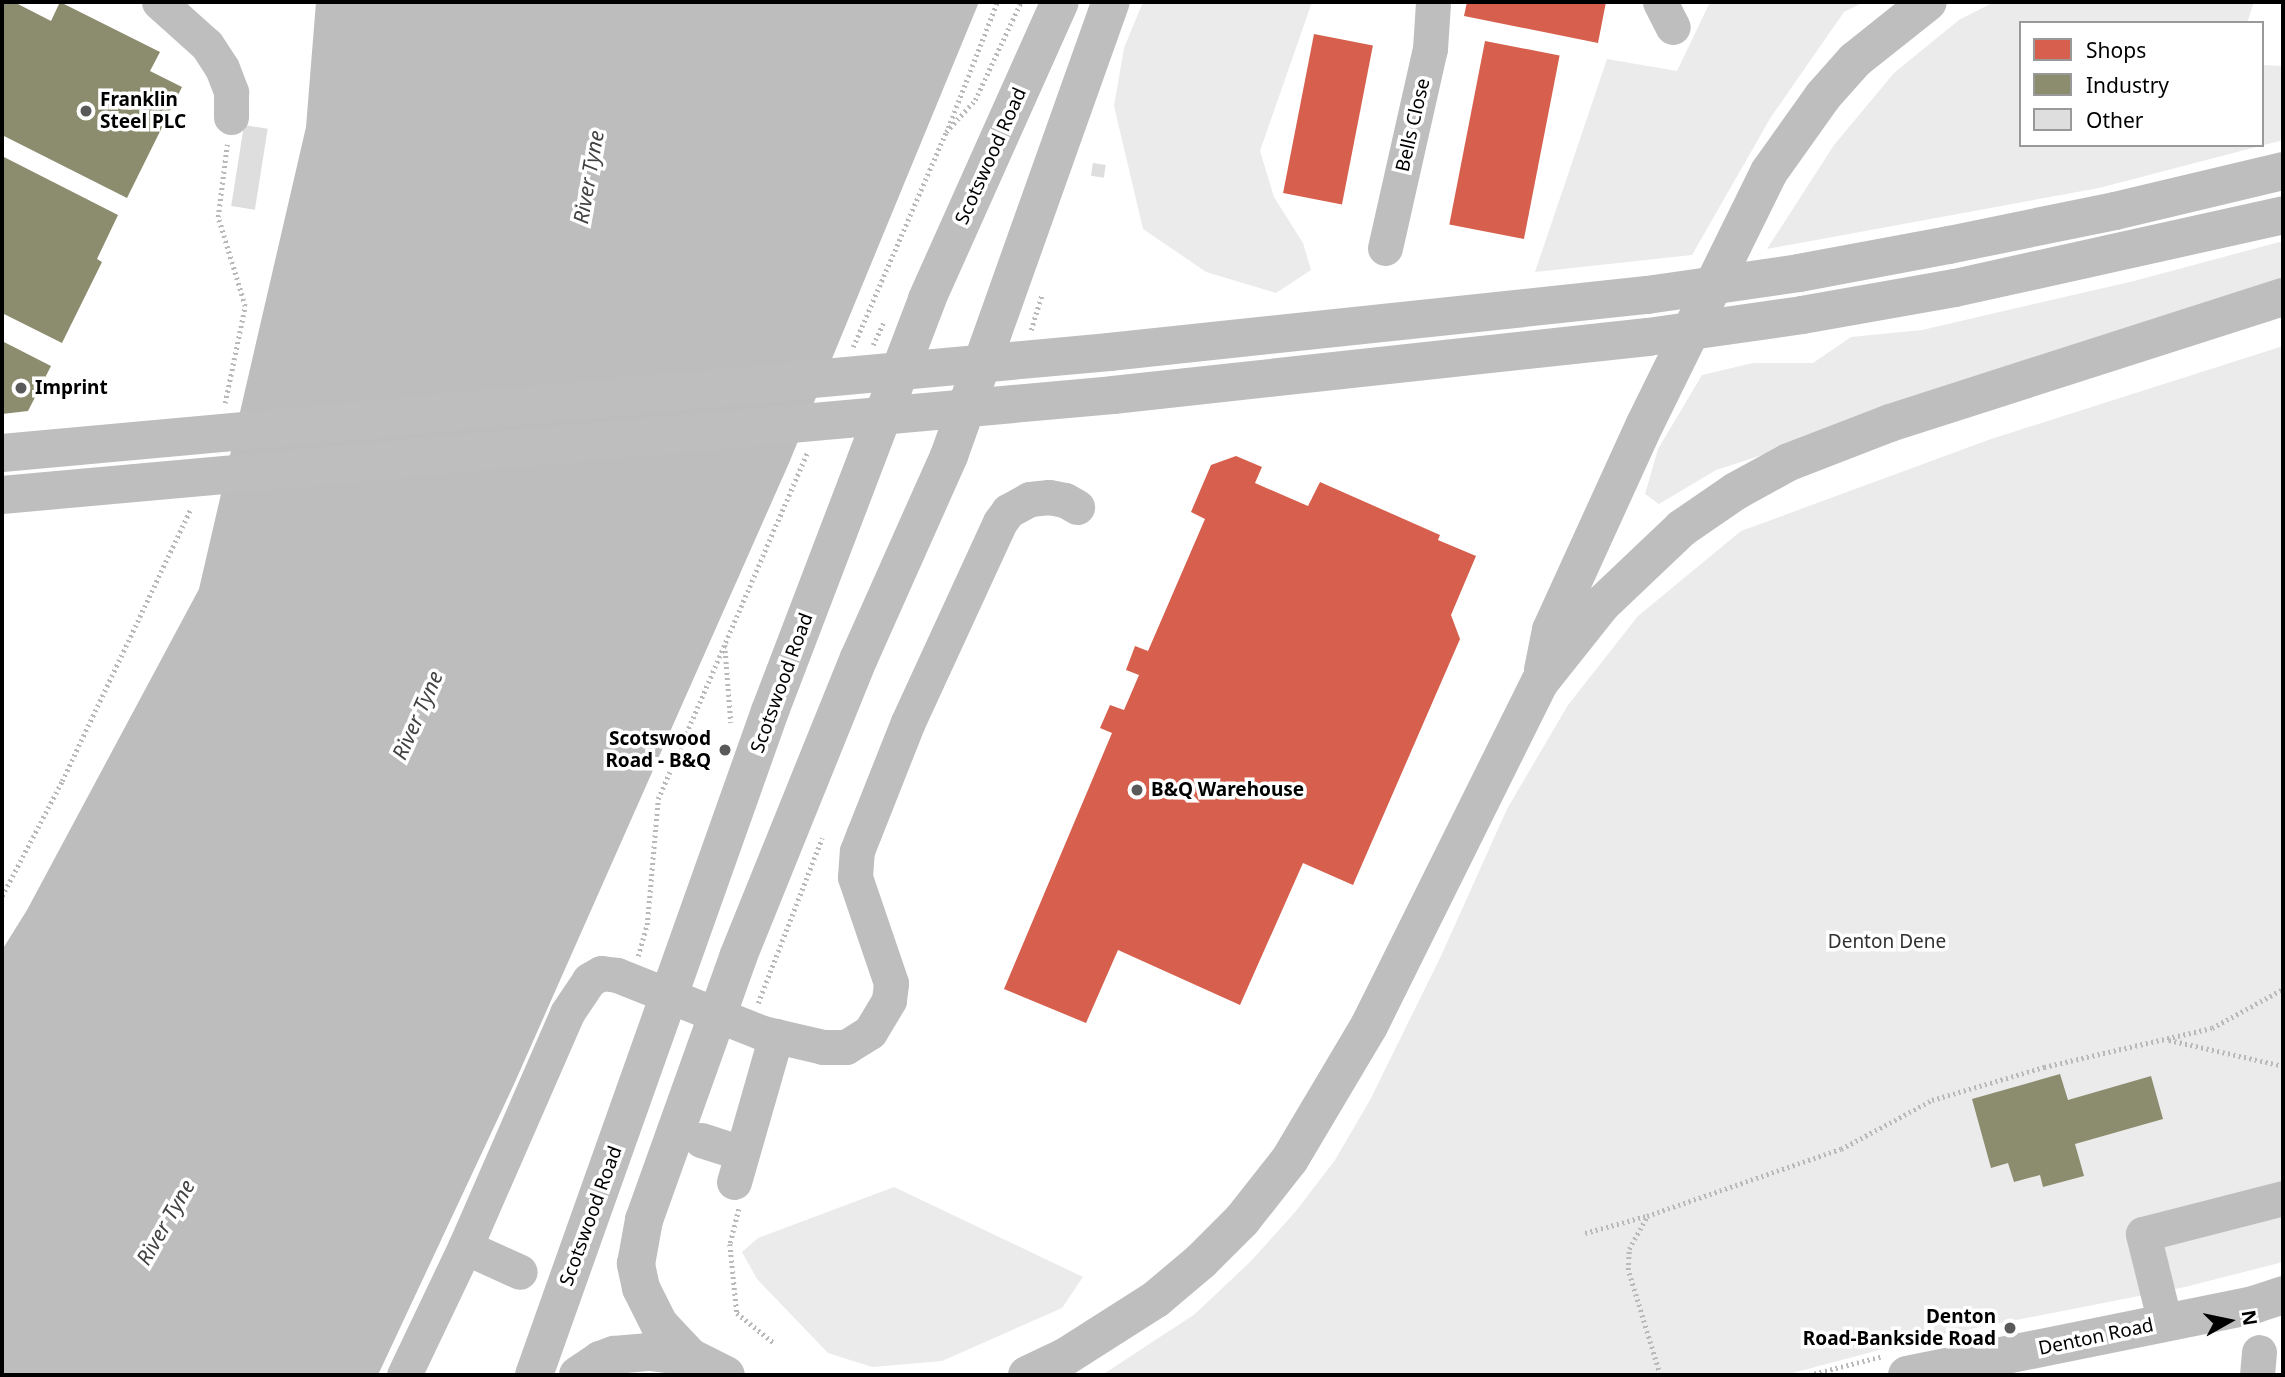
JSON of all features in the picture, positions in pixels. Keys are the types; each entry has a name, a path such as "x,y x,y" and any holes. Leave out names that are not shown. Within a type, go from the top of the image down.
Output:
{"main road":[{"name":"Scotswood Road","path":"534,1375 770,711 927,299 1060,2"},
{"path":"726,1375 690,1357 672,1340 649,1310 636,1264 644,1220 717,1014 854,669 949,457 1111,2"},
{"path":"1540,682 1551,630 1645,424 1754,199 1823,96 1855,60 1928,2"},
{"path":"2,453 1109,352 1647,295 1799,273 2115,211 2283,171"},
{"path":"2,495 1113,395 1635,338 1801,315 1955,288 2283,215"},
{"path":"1027,1375 1065,1357 1156,1299 1201,1261 1242,1220 1290,1159 1369,1026 1540,682 1602,604 1682,528 1736,491 1789,463 1890,423 2283,297"},
{"name":"Denton Road","path":"1907,1375 2165,1323 2283,1295"},
{"path":"548,1335 550,1375"},
{"path":"578,1375 600,1360 624,1353 650,1352 690,1357"}],"street":[{"path":"159,2 207,45 222,68 231,92 231,117"},
{"name":"Bells Close","path":"1385,247 1430,49 1433,2"},
{"path":"404,1375 465,1247 580,990 595,975 609,973 776,1036 823,1047 846,1047 860,1041 883,1015 890,1000 889,969 855,877 864,833 908,722 1000,522 1008,511 1030,499 1049,497 1065,500 1077,507"},
{"path":"701,1140 738,1168 776,1036"},
{"path":"2165,1323 2143,1234 2283,1198"},
{"path":"465,1247 520,1272"}],"path":[{"path":"852,349 946,132 997,2"},
{"path":"946,132 975,100 1021,2"},
{"path":"221,416 245,306 218,217 231,117"},
{"path":"642,944 647,925 658,799 809,449"},
{"path":"2,896 62,781 192,507"},
{"path":"1585,1233 1647,1216 1841,1149 1932,1100 2044,1066 2212,1028 2283,989"},
{"path":"2165,1039 2283,1066"},
{"path":"738,1168 742,1197 730,1244 737,1313 774,1343"},
{"path":"1647,1216 1629,1249 1628,1270 1660,1375"}],"green space":[{"path":"1143,2 1312,2 1260,151 1274,197 1303,243 1311,270 1276,293 1206,272 1143,229 1114,106 1124,48"},
{"path":"1710,2 1864,2 1844,12 1771,117 1692,255 1535,272 1607,59 1677,71"},
{"path":"1994,2 2254,2 2248,21 2019,21 2019,147 2256,147 2099,188 1767,249 1834,145 1894,73 1959,20"},
{"path":"2264,65 2283,66 2283,140 2264,145"},
{"path":"2283,241 2283,286 1716,470 1659,504 1645,494 1658,449 1702,375 1753,363 1813,363 1851,337 1922,330 2134,281"},
{"name":"Denton Dene","path":"2283,346 2283,1262 2185,1287 1925,1338 1785,1375 1102,1375 1195,1314 1251,1261 1296,1211 1335,1160 1370,1100 1441,956 1507,809 1568,705 1638,616 1741,531 1991,439"},
{"path":"894,1187 1083,1277 1062,1308 942,1361 872,1367 828,1353 757,1279 742,1252 758,1238"}],"water":[{"name":"River Tyne","path":"316,2 979,2 789,463 515,1082 378,1375 2,1375 2,950 27,910 199,589 306,127"}],"building: Shops":[{"path":"1467,2 1606,2 1598,43 1464,16"},
{"path":"1314,34 1373,45 1342,204 1283,193"},
{"path":"1485,41 1560,56 1524,239 1449,225"},
{"path":"1236,456 1262,467 1255,483 1308,506 1320,482 1440,535 1438,540 1476,556 1451,615 1460,639 1353,885 1303,863 1240,1005 1118,950 1086,1023 1004,989 1112,733 1100,728 1110,705 1124,710 1139,675 1126,670 1135,646 1148,651 1205,519 1191,512 1211,465"}],"building: Industry":[{"name":"Franklin Steel PLC","path":"2,2 14,2 51,21 60,2 160,52 150,71 182,87 127,198 2,135"},
{"path":"2,156 118,215 97,259 102,262 62,343 2,313"},
{"name":"Imprint","path":"2,341 51,366 28,411 2,414"},
{"path":"2060,1074 2068,1100 2151,1076 2163,1119 2075,1144 2084,1176 2043,1187 2040,1175 2014,1182 2008,1163 1991,1168 1972,1099"}],"building: Other":[{"path":"244,125 268,129 255,210 231,206"},
{"path":"1093,163 1106,165 1104,178 1091,176"}],"place":[{"name":"Franklin Steel PLC","path":"86,111"},
{"name":"Imprint","path":"21,388"},
{"name":"Scotswood Road - B&Q","path":"725,750"},
{"name":"B&Q Warehouse","path":"1137,790"},
{"name":"Denton Road-Bankside Road","path":"2010,1328"}]}
